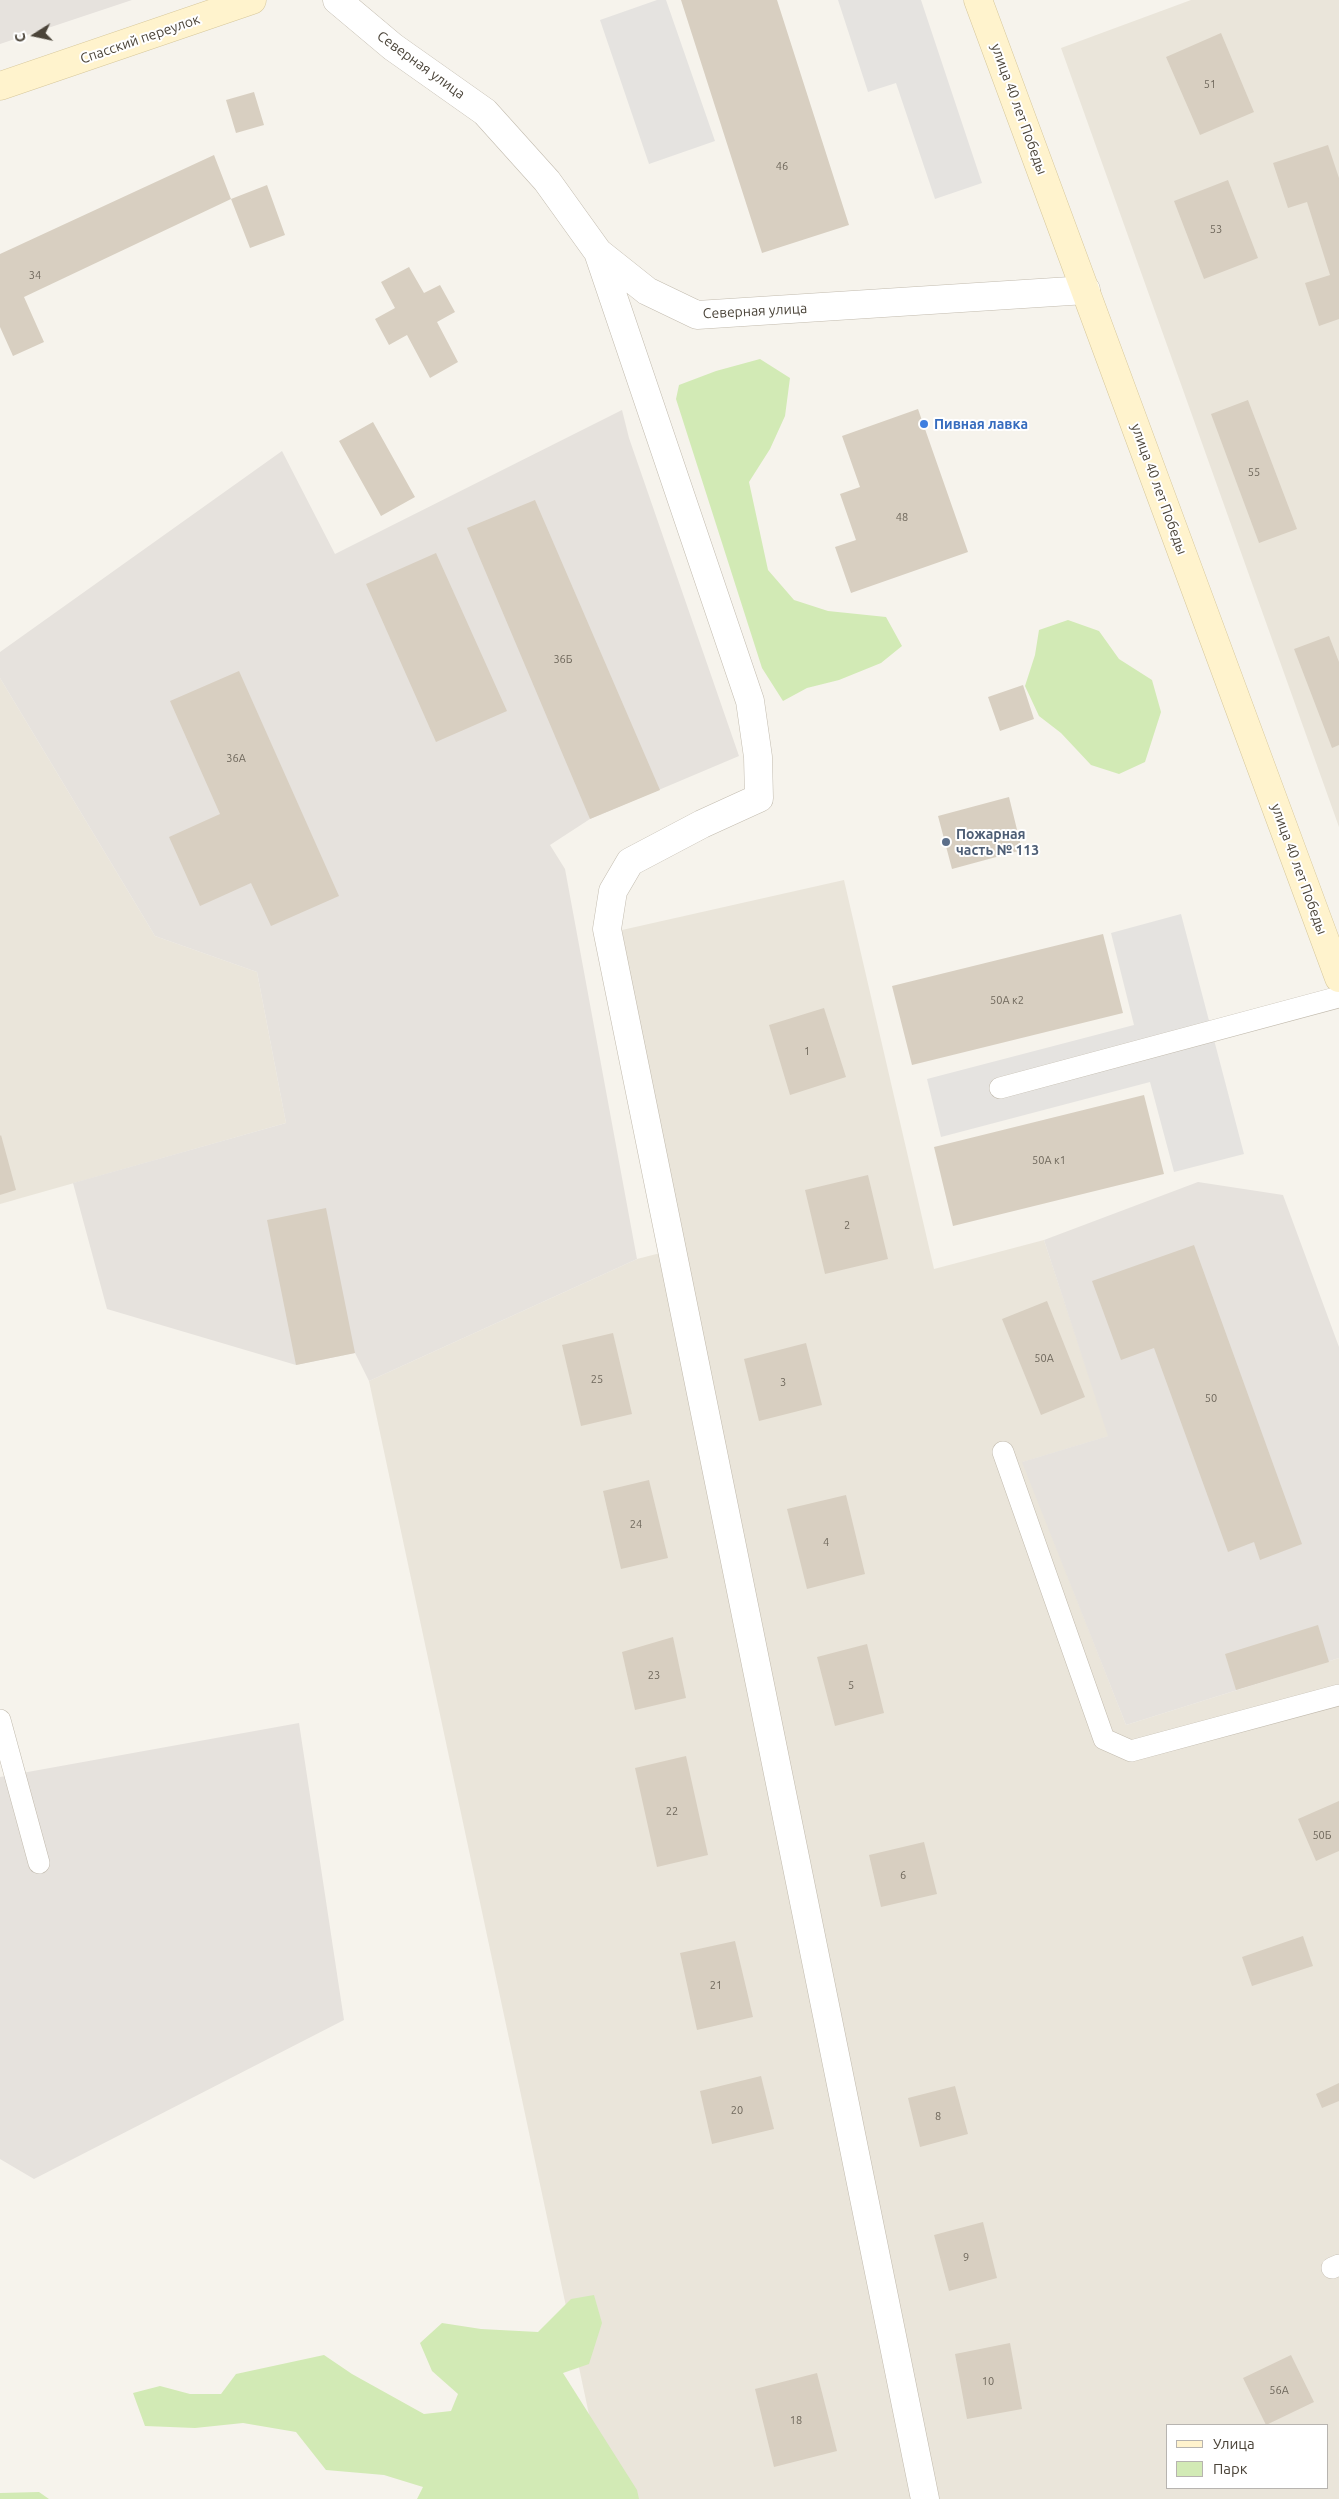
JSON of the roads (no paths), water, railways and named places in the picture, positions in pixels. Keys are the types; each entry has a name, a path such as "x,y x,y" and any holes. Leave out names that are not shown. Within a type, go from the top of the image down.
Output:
{"street":[{"name":"Спасский переулок","path":"0,86 252,0"},
{"name":"Северная улица","path":"337,0 393,47 485,112 547,181 598,252 647,291 697,315 1086,290"},
{"name":"улица 40 лет Победы","path":"978,0 1339,978"},
{"path":"598,252 750,701 758,757 759,798 702,824 630,862 613,891 607,929 925,2499"}],"lane":[{"path":"1000,1088 1339,997"},
{"path":"1003,1452 1104,1739 1131,1751 1339,1695"},
{"path":"0,1720 39,1863"}],"place":[{"name":"Пивная лавка","path":"924,424"},
{"name":"Пожарная часть № 113","path":"946,842"}]}
